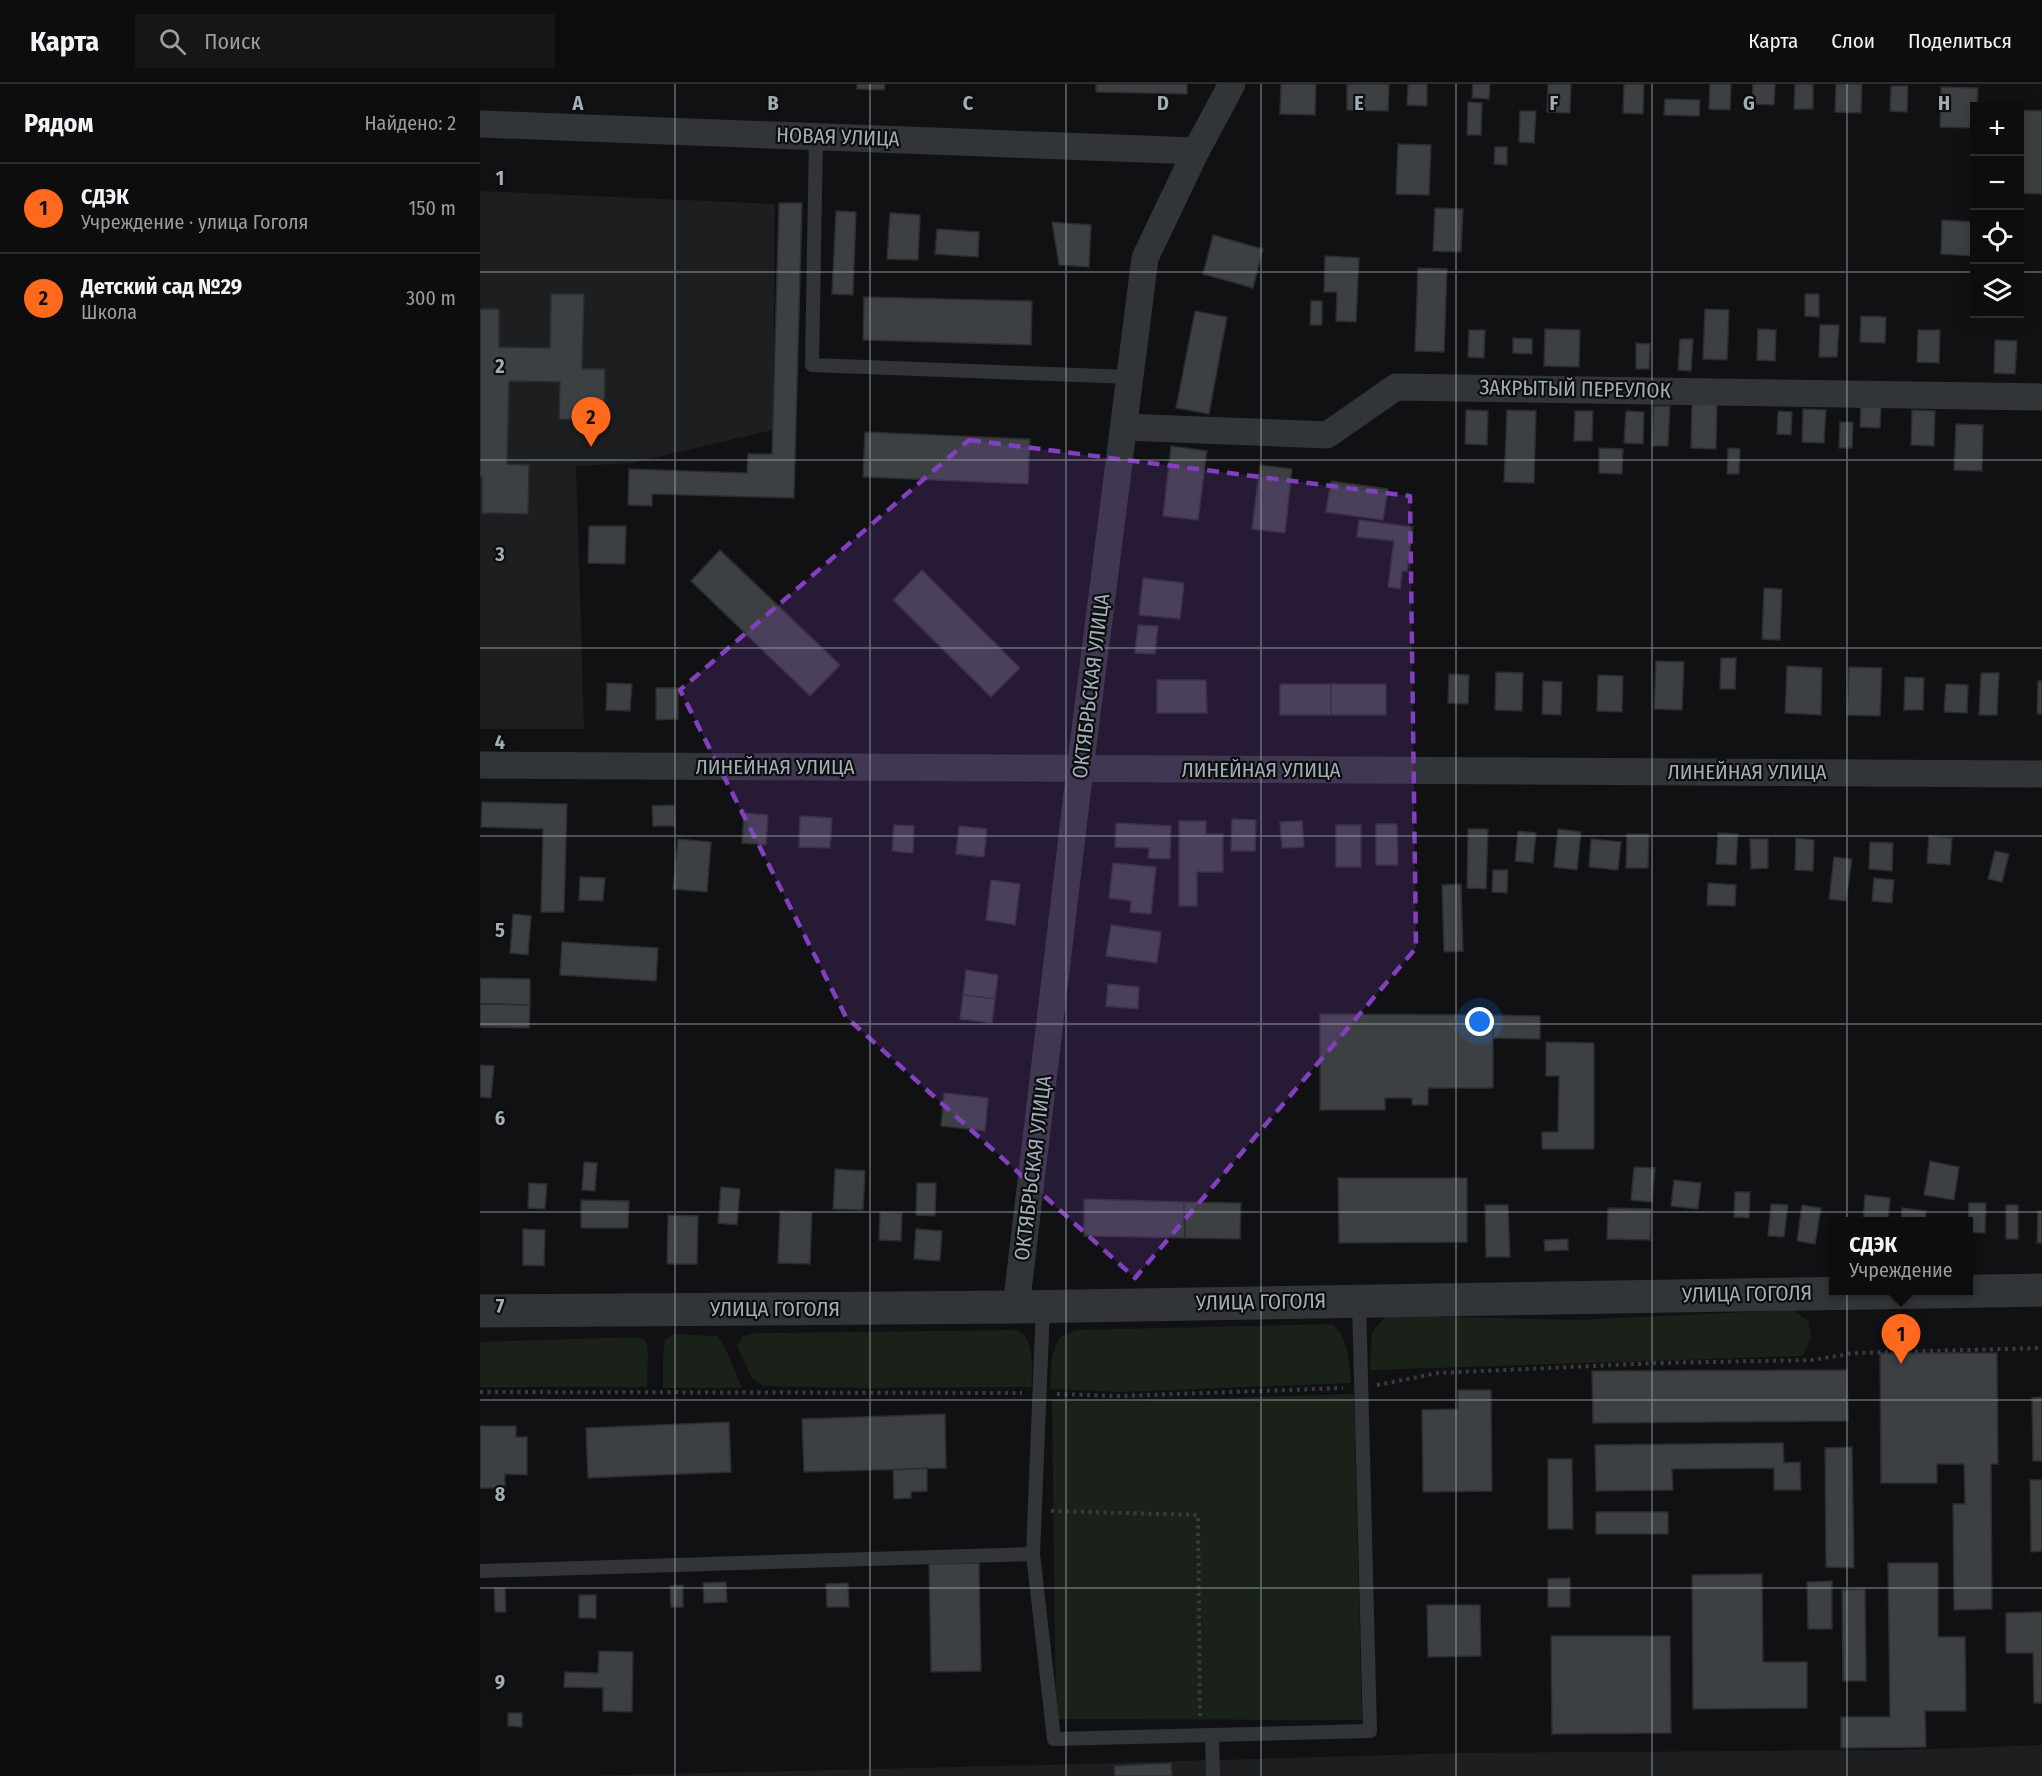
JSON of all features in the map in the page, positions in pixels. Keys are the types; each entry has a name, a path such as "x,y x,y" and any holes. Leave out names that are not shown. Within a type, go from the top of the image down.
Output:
{"street":[{"name":"ОКТЯБРЬСКАЯ УЛИЦА","path":"1030,1306 1080,769 1145,258 1196,151 1232,84"},
{"name":"НОВАЯ УЛИЦА","path":"480,124 1196,151"},
{"name":"ЗАКРЫТЫЙ ПЕРЕУЛОК","path":"1124,427 1327,435 1396,387 2042,397"},
{"name":"ЛИНЕЙНАЯ УЛИЦА","path":"480,765 2042,774"},
{"name":"УЛИЦА ГОГОЛЯ","path":"1973,1291 2042,1290"},
{"name":"УЛИЦА ГОГОЛЯ","path":"480,1311 1030,1306 1829,1293"}],"lane":[{"path":"816,137 812,365 1131,377"},
{"path":"1030,1306 1039,1393 1034,1554 1054,1739 1370,1731 1359,1300"},
{"path":"480,1571 1034,1554"},
{"path":"1206,1735 1213,1776"}],"path":[{"path":"480,1392 1039,1393 1120,1396 1361,1388 1438,1373 1658,1363 1813,1360 1854,1353 2042,1348"},
{"path":"1035,1511 1198,1515 1206,1735"}],"highlighted area":[{"path":"969,440 1410,496 1416,948 1135,1278 846,1017 680,690"}],"shaded area":[{"path":"480,191 775,204 773,430 632,463 576,466 584,729 480,729"},
{"path":"1792,1310 1808,1321 1811,1337 1803,1356 1370,1370 1372,1332 1386,1315 1577,1320"},
{"path":"1332,1324 1345,1343 1351,1383 1120,1392 1050,1389 1052,1356 1059,1338 1075,1330"},
{"path":"1017,1330 1025,1336 1030,1347 1031,1387 763,1386 752,1378 737,1346 743,1336 756,1333"},
{"path":"674,1334 717,1336 725,1348 742,1388 663,1388 665,1340"},
{"path":"637,1337 646,1341 647,1387 480,1387 480,1342"},
{"path":"1354,1394 1362,1720 1056,1719 1052,1400 1123,1401"},
{"path":"2042,1745 2042,1776 578,1776 1459,1753 1903,1750"}],"building":[{"path":"857,84 885,84 884,90 857,89"},
{"path":"1096,84 1187,84 1187,94 1096,92"},
{"path":"1281,84 1316,84 1315,115 1280,114"},
{"path":"1347,84 1389,84 1388,111 1347,110"},
{"path":"1408,84 1427,84 1427,106 1407,105"},
{"path":"1473,84 1490,84 1489,99 1472,98"},
{"path":"1548,84 1571,84 1570,113 1547,112"},
{"path":"1624,84 1644,84 1643,114 1623,113"},
{"path":"1710,84 1731,84 1730,110 1709,109"},
{"path":"1753,84 1775,84 1774,105 1752,104"},
{"path":"1795,84 1813,84 1813,109 1794,109"},
{"path":"1836,84 1862,84 1861,113 1835,112"},
{"path":"1891,86 1908,86 1907,112 1890,111"},
{"path":"1941,87 1978,88 1977,102 1970,102 1970,128 1940,127"},
{"path":"1665,99 1700,100 1699,116 1664,115"},
{"path":"1468,102 1482,103 1481,135 1467,135"},
{"path":"2024,110 2042,111 2042,194 2024,193"},
{"path":"1520,111 1536,111 1534,143 1519,142"},
{"path":"1398,144 1431,145 1429,195 1396,194"},
{"path":"1495,147 1507,147 1507,165 1494,164"},
{"path":"779,203 802,203 794,498 652,494 652,506 628,505 629,469 747,473 748,454 772,454"},
{"path":"1435,208 1463,209 1461,252 1433,251"},
{"path":"836,211 856,212 853,295 832,294"},
{"path":"890,213 920,215 918,260 887,259"},
{"path":"1942,220 1970,222 1970,256 1941,254"},
{"path":"1052,222 1091,225 1089,267 1059,265"},
{"path":"937,229 979,232 978,257 935,254"},
{"path":"1213,235 1263,249 1253,288 1203,274"},
{"path":"1325,256 1359,258 1356,322 1336,321 1337,292 1324,292"},
{"path":"1418,268 1447,269 1444,352 1415,351"},
{"path":"551,294 584,294 582,369 605,369 604,420 559,419 560,382 509,381 507,464 529,465 528,514 482,513 480,309 499,309 499,347 550,348"},
{"path":"1805,294 1819,294 1819,317 1805,316"},
{"path":"864,297 1032,301 1031,345 863,340"},
{"path":"1311,301 1322,301 1322,325 1310,325"},
{"path":"1705,309 1729,310 1727,360 1703,359"},
{"path":"1195,311 1227,317 1209,414 1176,408"},
{"path":"1861,316 1886,317 1885,343 1860,342"},
{"path":"1820,325 1839,325 1837,357 1819,357"},
{"path":"1545,329 1580,330 1579,367 1544,366"},
{"path":"1758,329 1776,330 1775,361 1757,360"},
{"path":"1469,330 1485,330 1484,358 1468,357"},
{"path":"1918,330 1940,330 1939,363 1917,362"},
{"path":"1513,338 1532,339 1532,354 1513,353"},
{"path":"1680,339 1693,339 1691,371 1678,370"},
{"path":"1995,340 2017,341 2015,374 1994,373"},
{"path":"1636,343 1650,344 1649,369 1636,369"},
{"path":"1692,403 1717,404 1716,449 1691,448"},
{"path":"1861,403 1881,403 1880,428 1860,427"},
{"path":"1654,406 1670,406 1668,446 1652,446"},
{"path":"1803,409 1826,410 1824,443 1802,442"},
{"path":"1466,410 1488,411 1487,445 1465,444"},
{"path":"1507,410 1536,411 1534,483 1504,482"},
{"path":"1912,410 1935,411 1934,446 1911,445"},
{"path":"1575,411 1593,411 1592,441 1574,441"},
{"path":"1626,411 1644,412 1643,444 1624,443"},
{"path":"1778,411 1792,412 1791,435 1777,434"},
{"path":"1840,422 1853,422 1852,448 1839,448"},
{"path":"1956,424 1983,425 1982,471 1954,470"},
{"path":"865,432 1030,439 1028,484 863,477"},
{"path":"1171,446 1207,451 1198,520 1163,516"},
{"path":"1599,448 1623,449 1622,474 1599,473"},
{"path":"1728,448 1740,449 1739,474 1727,474"},
{"path":"1260,465 1292,469 1285,533 1252,529"},
{"path":"1331,481 1388,489 1383,520 1326,512"},
{"path":"1359,520 1413,527 1407,571 1402,571 1400,589 1388,587 1394,541 1357,537"},
{"path":"589,526 626,526 625,564 588,563"},
{"path":"720,550 840,665 810,696 691,581"},
{"path":"922,570 1020,668 991,697 893,600"},
{"path":"1143,578 1184,583 1180,619 1139,615"},
{"path":"1764,588 1782,589 1780,640 1762,639"},
{"path":"1138,625 1158,626 1155,654 1135,653"},
{"path":"1721,658 1736,658 1735,689 1720,689"},
{"path":"1656,661 1684,662 1682,710 1654,709"},
{"path":"1787,666 1822,668 1821,715 1785,713"},
{"path":"1849,667 1882,668 1880,716 1847,715"},
{"path":"1496,672 1523,673 1522,711 1495,710"},
{"path":"1981,673 1999,673 1997,715 1979,715"},
{"path":"1449,674 1469,675 1468,704 1448,703"},
{"path":"1598,675 1623,676 1622,712 1597,711"},
{"path":"1905,677 1924,678 1923,710 1904,710"},
{"path":"1157,680 1206,680 1207,713 1157,713"},
{"path":"1543,681 1562,682 1561,715 1542,714"},
{"path":"2038,681 2042,681 2042,714 2037,714"},
{"path":"607,683 632,684 630,711 606,710"},
{"path":"1280,684 1331,684 1331,715 1280,715"},
{"path":"1331,684 1386,684 1386,715 1331,715"},
{"path":"1946,684 1968,685 1967,713 1944,712"},
{"path":"656,688 678,688 678,719 656,720"},
{"path":"482,802 567,804 564,912 541,912 543,829 481,827"},
{"path":"674,805 675,826 653,826 652,806"},
{"path":"744,813 768,815 766,845 742,843"},
{"path":"800,816 832,818 830,848 799,847"},
{"path":"1232,819 1256,820 1255,851 1231,851"},
{"path":"1179,821 1206,821 1206,834 1223,834 1223,872 1197,872 1197,906 1179,906"},
{"path":"1302,821 1304,847 1282,848 1280,822"},
{"path":"1116,823 1171,826 1170,859 1148,858 1149,848 1115,847"},
{"path":"1376,824 1397,824 1398,865 1376,865"},
{"path":"894,825 914,826 913,853 892,851"},
{"path":"1336,825 1361,825 1361,867 1336,867"},
{"path":"959,826 987,829 984,857 956,854"},
{"path":"1468,829 1488,829 1486,889 1467,888"},
{"path":"1558,829 1581,832 1577,870 1554,867"},
{"path":"1518,831 1536,833 1533,863 1515,861"},
{"path":"1718,833 1738,834 1736,865 1716,864"},
{"path":"1627,834 1649,834 1648,868 1626,868"},
{"path":"1929,836 1952,838 1950,865 1927,863"},
{"path":"1796,838 1814,840 1813,871 1795,870"},
{"path":"678,839 711,842 707,892 673,889"},
{"path":"1591,839 1621,842 1618,870 1589,867"},
{"path":"1750,839 1768,839 1768,868 1751,869"},
{"path":"1870,842 1893,843 1892,871 1869,869"},
{"path":"1995,851 2009,854 2002,882 1988,879"},
{"path":"1834,857 1852,859 1846,901 1829,899"},
{"path":"1113,863 1156,867 1151,914 1130,912 1131,901 1109,898"},
{"path":"1493,870 1508,870 1507,893 1492,892"},
{"path":"580,877 605,878 603,901 579,900"},
{"path":"1874,878 1894,880 1892,903 1872,901"},
{"path":"991,880 1020,884 1015,925 986,920"},
{"path":"1708,883 1736,885 1735,906 1707,905"},
{"path":"1461,884 1463,951 1444,952 1442,885"},
{"path":"513,914 531,916 528,955 510,953"},
{"path":"1111,925 1161,932 1157,963 1106,956"},
{"path":"562,942 658,948 656,981 560,975"},
{"path":"966,970 998,975 995,999 963,995"},
{"path":"480,978 530,979 530,1005 480,1004"},
{"path":"1108,984 1139,987 1138,1009 1106,1006"},
{"path":"963,995 995,999 992,1023 960,1019"},
{"path":"480,1004 530,1005 529,1028 480,1027"},
{"path":"1320,1014 1493,1015 1493,1088 1428,1088 1428,1105 1412,1105 1412,1098 1385,1098 1385,1110 1320,1110"},
{"path":"1493,1015 1540,1016 1540,1039 1493,1038"},
{"path":"1546,1042 1594,1043 1594,1149 1542,1149 1542,1132 1558,1132 1559,1076 1546,1076"},
{"path":"480,1065 494,1066 491,1098 480,1097"},
{"path":"944,1093 988,1098 985,1131 941,1126"},
{"path":"1930,1161 1959,1167 1954,1200 1924,1195"},
{"path":"584,1162 597,1163 595,1191 582,1190"},
{"path":"1634,1167 1655,1168 1652,1202 1631,1200"},
{"path":"835,1169 865,1171 863,1210 833,1209"},
{"path":"1338,1178 1467,1178 1467,1242 1339,1243"},
{"path":"1674,1180 1701,1183 1698,1209 1671,1206"},
{"path":"529,1183 547,1184 545,1209 528,1208"},
{"path":"917,1183 936,1183 935,1216 916,1215"},
{"path":"721,1187 740,1189 737,1225 718,1223"},
{"path":"1735,1192 1750,1192 1749,1218 1734,1217"},
{"path":"1865,1195 1890,1198 1888,1217 1863,1217"},
{"path":"1084,1199 1184,1202 1185,1238 1084,1236"},
{"path":"581,1200 629,1201 628,1228 581,1228"},
{"path":"1184,1202 1241,1203 1240,1239 1185,1238"},
{"path":"1969,1203 1986,1203 1985,1233 1973,1232 1973,1217 1969,1217"},
{"path":"1771,1204 1788,1205 1784,1237 1768,1236"},
{"path":"1485,1205 1508,1205 1510,1257 1486,1257"},
{"path":"1802,1205 1821,1208 1815,1244 1797,1241"},
{"path":"2006,1205 2018,1205 2018,1239 2006,1239"},
{"path":"1608,1208 1651,1209 1650,1240 1607,1239"},
{"path":"1902,1208 1926,1211 1925,1217 1901,1217"},
{"path":"780,1211 812,1212 810,1264 778,1263"},
{"path":"2038,1211 2042,1211 2042,1243 2037,1243"},
{"path":"880,1212 902,1213 901,1241 879,1240"},
{"path":"668,1215 698,1216 697,1264 667,1264"},
{"path":"523,1229 545,1230 544,1266 523,1265"},
{"path":"916,1229 942,1231 940,1261 914,1259"},
{"path":"1568,1239 1568,1250 1545,1251 1544,1240"},
{"path":"1880,1353 1997,1353 1998,1464 1991,1464 1992,1609 1954,1610 1953,1504 1965,1504 1964,1464 1937,1464 1937,1483 1881,1483"},
{"path":"1847,1370 1848,1421 1593,1423 1592,1371"},
{"path":"1458,1390 1491,1390 1492,1491 1423,1492 1422,1410 1458,1409"},
{"path":"2042,1397 2042,1461 2033,1461 2032,1398"},
{"path":"945,1414 946,1468 804,1472 802,1419"},
{"path":"729,1422 731,1472 588,1478 586,1428"},
{"path":"480,1426 516,1426 516,1437 527,1437 527,1475 505,1474 505,1488 480,1488"},
{"path":"1783,1443 1784,1463 1800,1462 1801,1490 1774,1490 1774,1468 1672,1469 1673,1490 1596,1491 1595,1445"},
{"path":"1852,1447 1854,1568 1826,1567 1825,1448"},
{"path":"1548,1459 1572,1459 1573,1529 1548,1529"},
{"path":"927,1468 927,1491 911,1492 911,1498 894,1499 893,1470"},
{"path":"2030,1480 2042,1480 2042,1551 2031,1552"},
{"path":"1596,1512 1668,1512 1668,1534 1596,1534"},
{"path":"979,1563 981,1671 931,1672 929,1564"},
{"path":"1888,1563 1938,1563 1938,1637 1965,1637 1966,1711 1925,1711 1926,1747 1841,1748 1841,1717 1890,1717"},
{"path":"1762,1574 1763,1662 1807,1662 1807,1708 1693,1709 1692,1575"},
{"path":"1570,1578 1570,1607 1548,1607 1548,1579"},
{"path":"1832,1581 1832,1629 1808,1629 1807,1582"},
{"path":"726,1582 727,1602 704,1603 703,1583"},
{"path":"848,1583 849,1607 827,1607 826,1584"},
{"path":"683,1585 683,1607 671,1607 670,1586"},
{"path":"494,1588 505,1588 506,1612 495,1612"},
{"path":"1865,1589 1866,1681 1843,1681 1842,1590"},
{"path":"579,1595 596,1595 596,1618 579,1618"},
{"path":"1427,1605 1480,1605 1481,1656 1428,1657"},
{"path":"2042,1612 2042,1703 2034,1703 2033,1653 2006,1653 2006,1613"},
{"path":"1551,1636 1670,1636 1671,1733 1552,1734"},
{"path":"599,1651 633,1652 632,1712 603,1711 603,1688 564,1687 565,1672 598,1673"},
{"path":"508,1713 522,1713 522,1727 508,1726"},
{"path":"1171,1763 1172,1776 1115,1776 1114,1766"}],"place":[{"name":"Детский сад №29","path":"591,447"},
{"name":"СДЭК","path":"1901,1364"}]}
